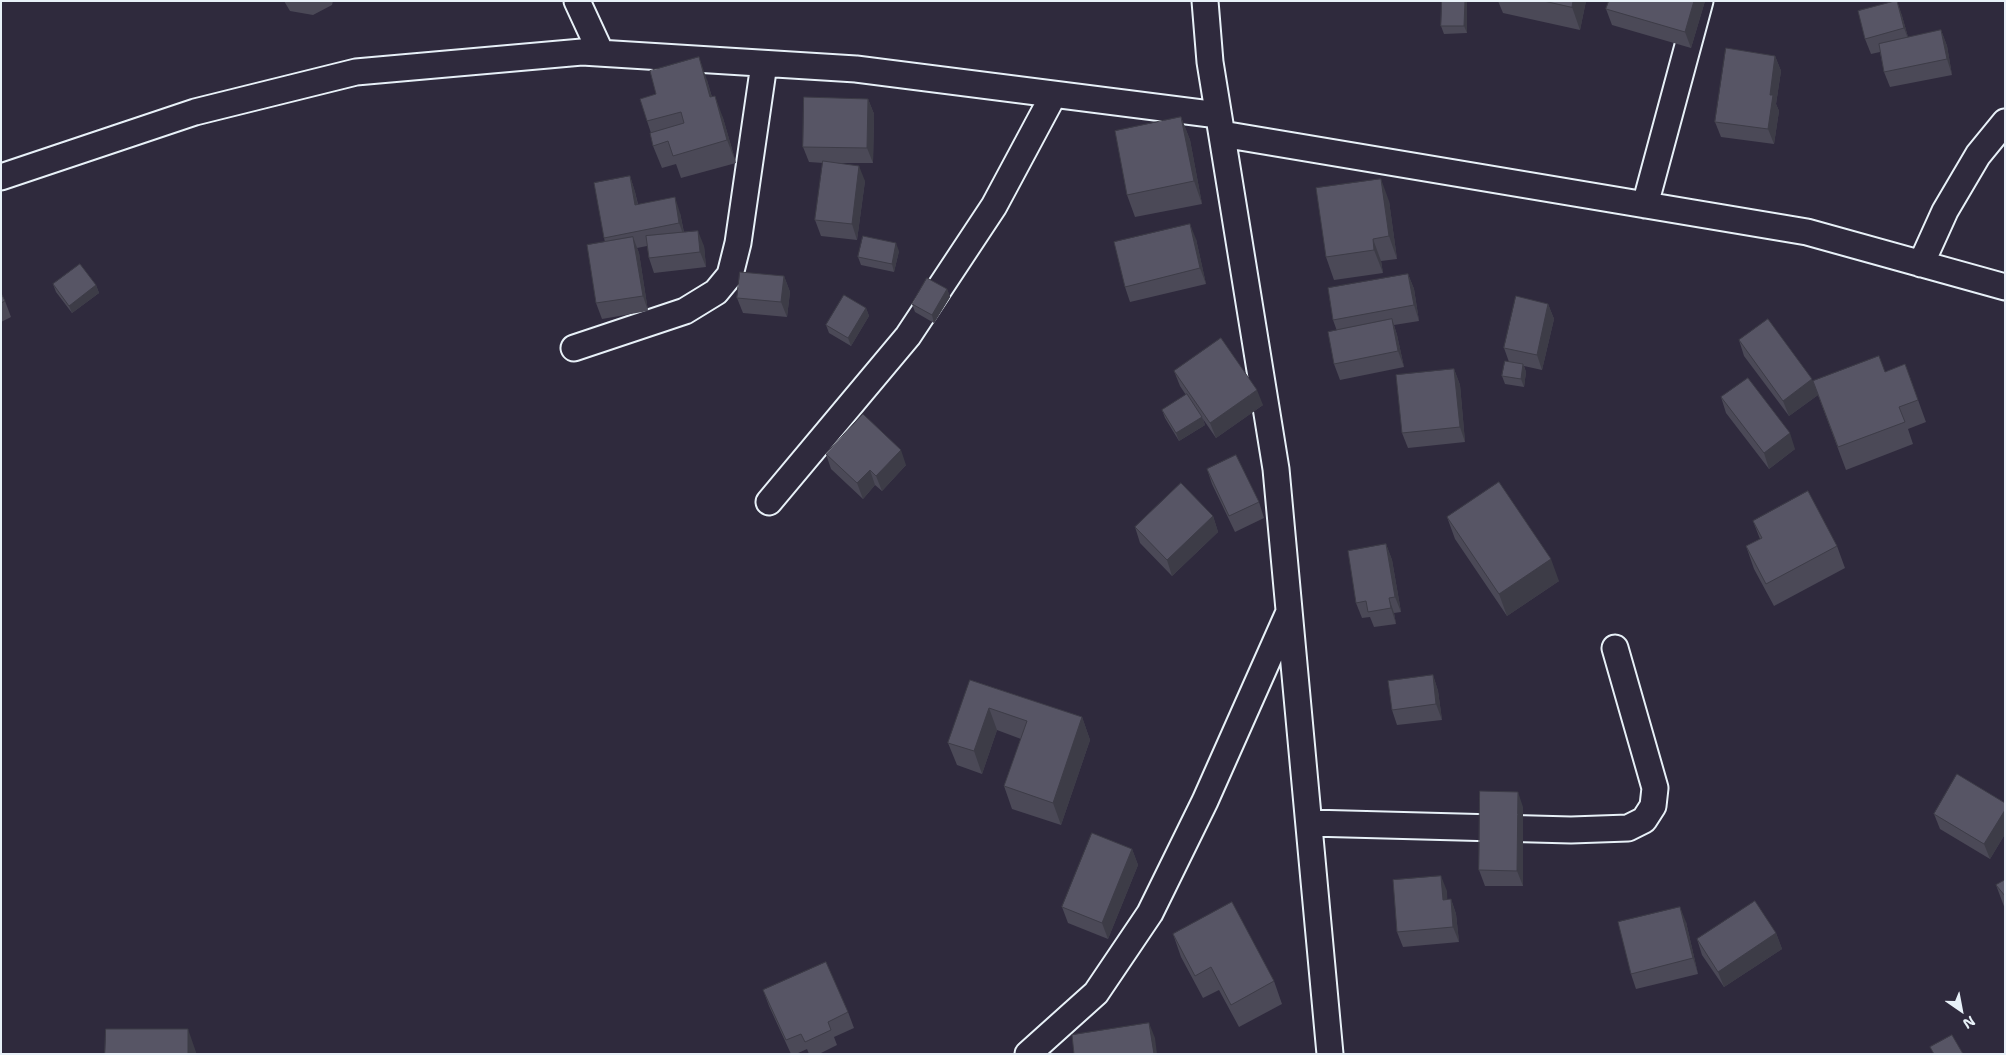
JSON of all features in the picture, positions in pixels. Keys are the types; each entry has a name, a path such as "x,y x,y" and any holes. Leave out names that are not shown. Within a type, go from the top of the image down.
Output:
{"street":[{"path":"577,1 600,54"},
{"path":"1205,1 1210,62 1276,469 1330,1054"},
{"path":"1645,205 1700,1"},
{"path":"1,177 195,112 356,72 582,52 856,70 1054,94 1645,205 1807,232 2005,288"},
{"path":"574,348 685,311 716,292 730,275 738,243 764,64"},
{"path":"769,502 908,336 994,206 1054,94"},
{"path":"1921,264 1945,211 1978,155 2005,122"},
{"path":"1028,1054 1096,994 1150,914 1204,801 1290,610"},
{"path":"1310,823 1571,830 1628,828 1644,820 1653,806 1655,788 1615,648"}],"building":[{"path":"1442,1 1465,1 1464,26 1441,26"},
{"path":"1544,1 1573,1 1572,7"},
{"path":"1609,1 1694,1 1685,32 1606,9"},
{"path":"1897,1 1904,28 1865,39 1858,11"},
{"path":"1941,30 1947,59 1884,72 1879,44"},
{"path":"1726,48 1775,56 1770,95 1773,95 1768,129 1715,122"},
{"path":"699,57 710,97 715,96 727,140 673,156 668,141 653,146 650,133 684,123 681,112 647,121 640,99 656,94 650,71"},
{"path":"804,97 868,99 867,148 803,147"},
{"path":"1181,117 1194,181 1127,195 1115,131"},
{"path":"823,161 859,166 852,224 815,220"},
{"path":"630,176 635,205 675,197 679,223 604,238 594,183"},
{"path":"1381,179 1389,236 1373,239 1374,250 1326,257 1316,188"},
{"path":"1190,224 1200,268 1125,287 1114,242"},
{"path":"698,231 700,252 649,258 646,236"},
{"path":"863,236 896,243 892,264 858,257"},
{"path":"633,237 643,296 596,303 587,245"},
{"path":"80,264 96,285 69,306 53,284"},
{"path":"740,272 784,276 781,302 737,298"},
{"path":"1408,274 1414,305 1333,320 1328,288"},
{"path":"927,278 947,289 932,315 912,304"},
{"path":"1,293 5,301 1,303"},
{"path":"844,295 866,308 848,338 826,325"},
{"path":"1516,296 1548,304 1537,355 1504,348"},
{"path":"1392,319 1398,351 1334,364 1328,332"},
{"path":"1768,319 1812,379 1783,401 1739,340"},
{"path":"1221,338 1257,390 1210,423 1174,371"},
{"path":"1879,356 1885,372 1905,364 1918,400 1899,407 1905,422 1838,447 1813,381"},
{"path":"1505,361 1523,364 1521,379 1502,376"},
{"path":"1454,369 1460,427 1402,433 1396,375"},
{"path":"1748,378 1790,433 1764,453 1721,397"},
{"path":"1187,394 1202,417 1176,433 1162,410"},
{"path":"863,414 901,450 876,476 870,470 857,483 826,454"},
{"path":"1236,455 1259,502 1229,516 1207,469"},
{"path":"1499,482 1551,559 1499,594 1447,517"},
{"path":"1181,483 1213,516 1167,560 1135,527"},
{"path":"1808,491 1837,546 1766,584 1746,546 1762,538 1753,521"},
{"path":"1386,544 1395,597 1389,598 1391,608 1368,612 1366,601 1356,603 1348,551"},
{"path":"1433,675 1436,704 1392,710 1388,681"},
{"path":"970,680 1082,717 1053,803 1004,786 1027,721 989,708 974,751 948,743"},
{"path":"1957,774 2005,803 2005,810 1984,844 1934,814"},
{"path":"1480,791 1518,792 1517,871 1479,870"},
{"path":"1092,833 1132,849 1102,923 1062,907"},
{"path":"1441,876 1443,900 1451,899 1453,927 1397,932 1393,880"},
{"path":"2005,880 2005,896 1996,885"},
{"path":"1755,901 1776,933 1718,972 1697,939"},
{"path":"1232,902 1274,981 1231,1005 1211,967 1195,976 1173,934"},
{"path":"1680,907 1693,958 1631,974 1618,922"},
{"path":"826,962 848,1012 828,1022 831,1030 805,1042 801,1034 786,1040 763,990"},
{"path":"1149,1023 1154,1054 1074,1054 1072,1035"},
{"path":"106,1029 188,1029 188,1054 105,1054"},
{"path":"1952,1035 1963,1054 1934,1054 1930,1047"}]}
